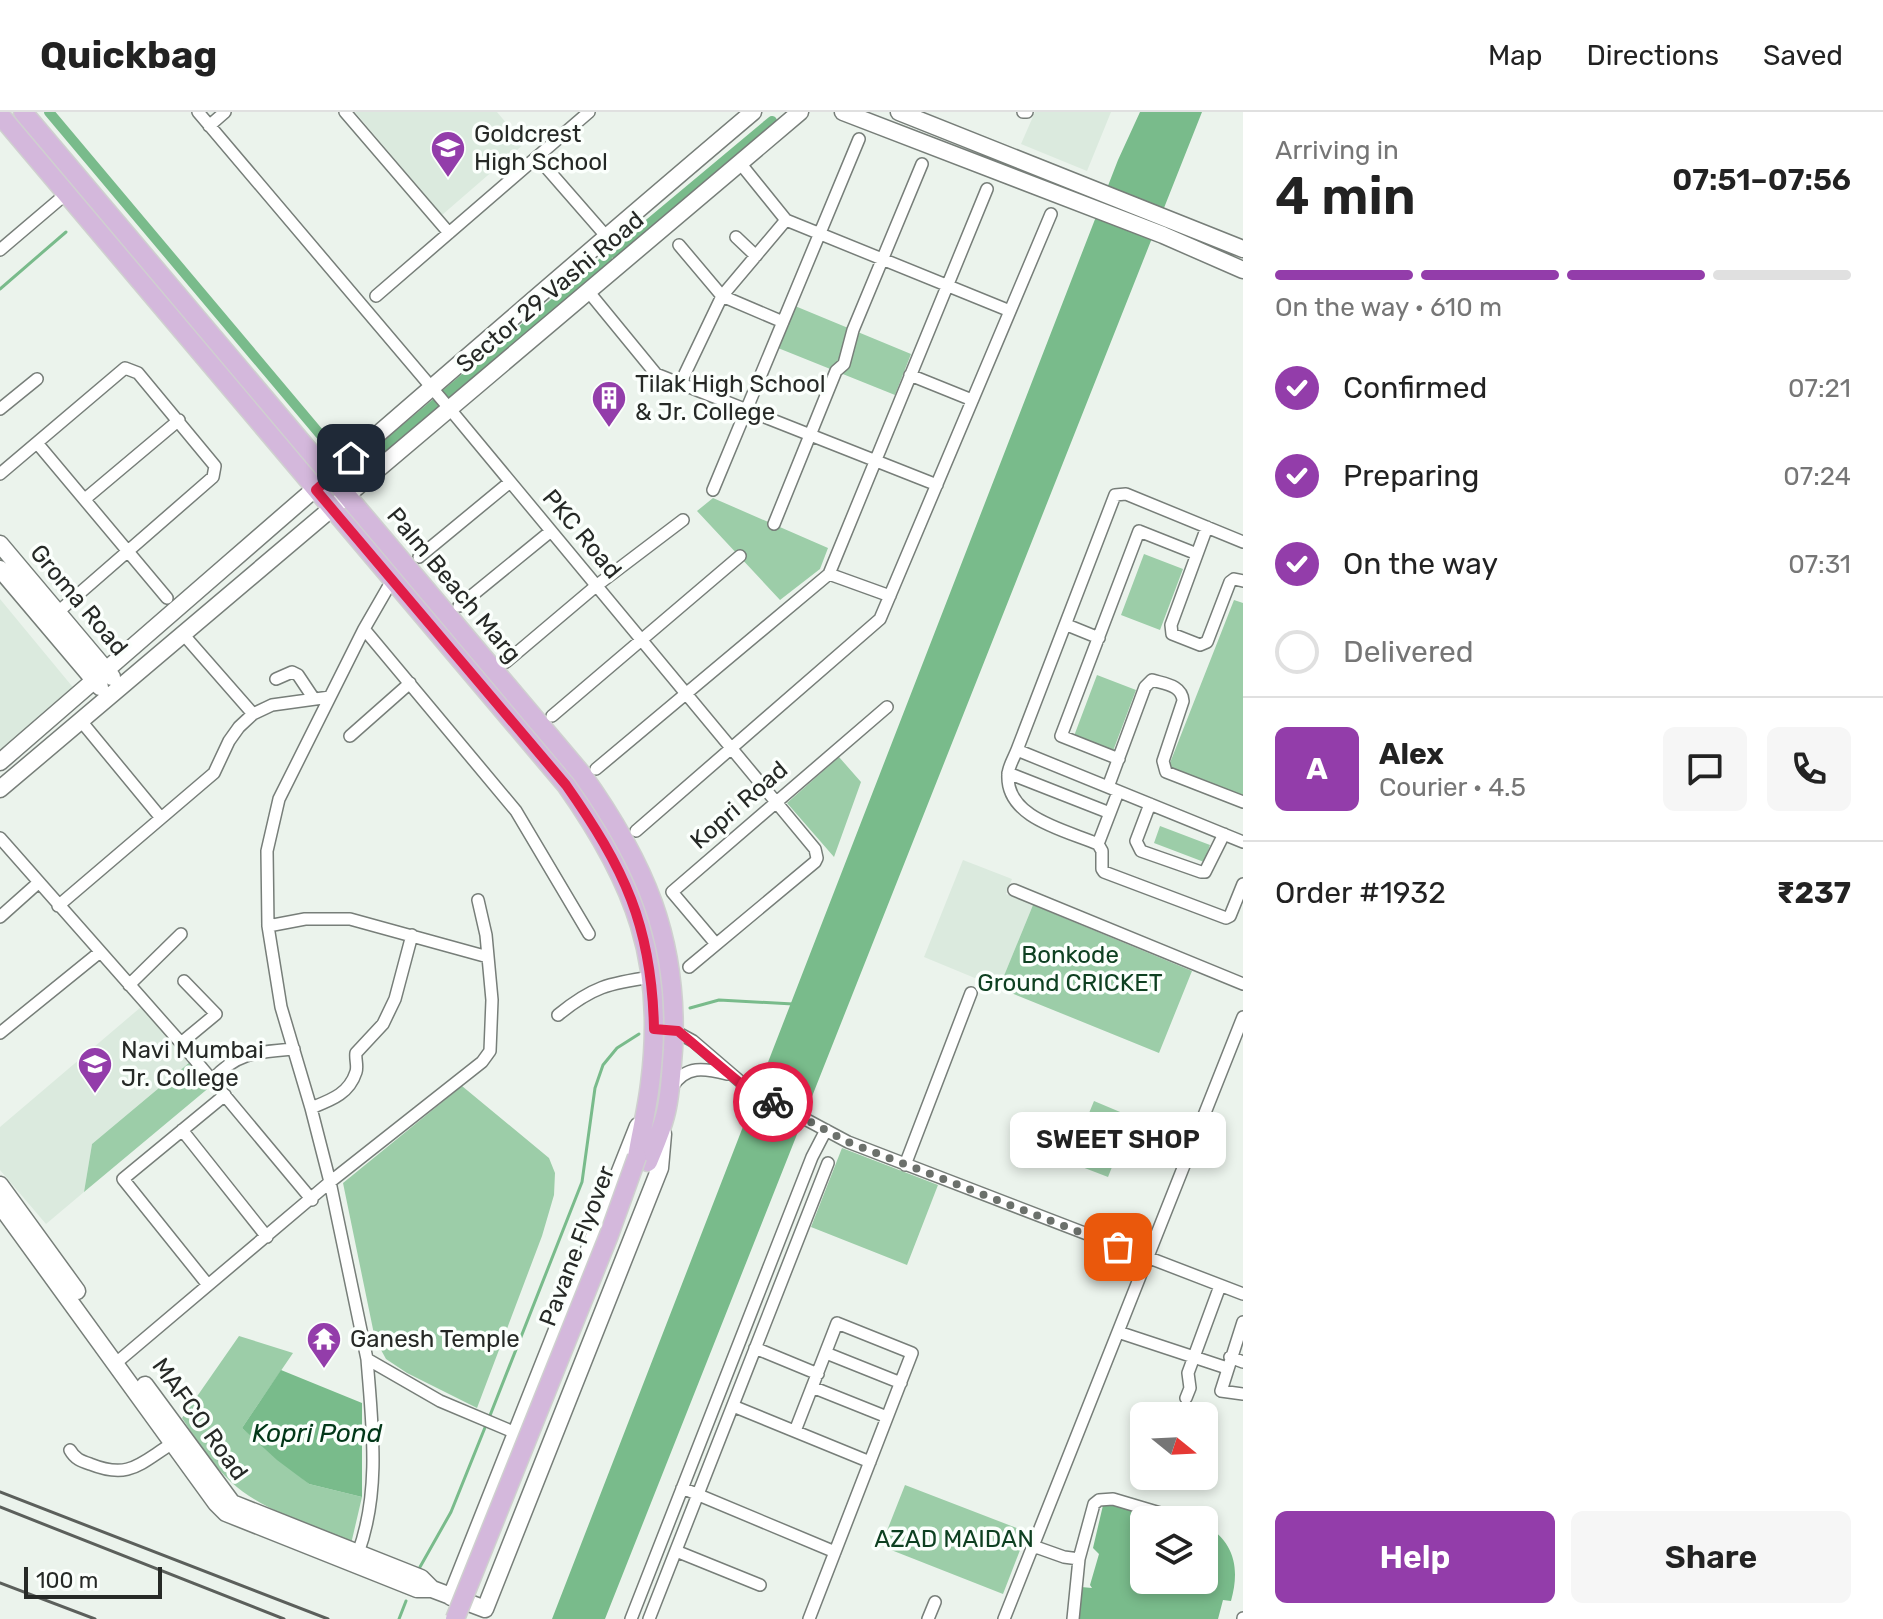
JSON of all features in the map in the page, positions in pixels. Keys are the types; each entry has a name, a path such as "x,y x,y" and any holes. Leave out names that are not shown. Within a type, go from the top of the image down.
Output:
{"main road":[{"name":"Palm Beach Marg","path":"23,112 581,773 614,820 640,869 658,913 672,982 670,1091 665,1116"},
{"name":"Sector 29 Vashi Road","path":"0,762 316,490 430,387 753,112"},
{"name":"Sector 29 Vashi Road","path":"0,789 800,112"},
{"path":"843,112 1163,235 1243,270"},
{"path":"899,112 1243,249"},
{"name":"Palm Beach Marg","path":"0,115 331,507 406,567 598,830 623,877 640,919 652,977 654,1029 645,1110"},
{"name":"Groma Road","path":"0,544 58,612 114,692"},
{"name":"Groma Road","path":"0,569 101,675"},
{"path":"451,1597 645,1110"},
{"name":"Pavane Flyover","path":"477,1614 621,1239 643,1160 645,1110"},
{"path":"477,1614 660,1168 665,1116"},
{"name":"Pavane Flyover","path":"455,1619 603,1249 665,1116"},
{"name":"MAFCO Road","path":"0,1185 120,1359 173,1443 226,1513 417,1589 432,1589"},
{"name":"MAFCO Road","path":"0,1205 232,1503 421,1578 432,1589 477,1614"}],"street":[{"name":"PKC Road","path":"198,112 449,408 815,849 817,858 689,967"},
{"path":"209,126 225,112"},
{"path":"345,112 449,233"},
{"path":"376,296 585,113"},
{"path":"713,490 859,139"},
{"path":"537,157 606,236"},
{"path":"740,163 786,220 1010,311"},
{"path":"774,524 836,371 844,364 853,330 922,164"},
{"path":"596,769 829,574 987,189"},
{"path":"0,250 67,193"},
{"path":"636,831 880,619 1051,214"},
{"path":"680,384 722,296 786,220"},
{"path":"736,237 756,256"},
{"path":"679,245 722,296 783,322"},
{"path":"588,291 656,374 937,485"},
{"path":"0,474 125,368 138,373 215,466 215,473 58,612"},
{"path":"910,375 972,400"},
{"path":"0,409 37,379"},
{"path":"85,499 179,420"},
{"path":"37,443 167,598"},
{"path":"358,1553 373,1494 367,1359 330,1182 281,1007 268,926 267,851 279,799 364,629 406,567 510,482"},
{"path":"1243,542 1126,494 1115,495 1008,773 1012,798 1025,813 1098,844 1104,872 1221,918 1230,916 1243,884"},
{"path":"506,662 596,586 683,520"},
{"path":"1207,527 1171,625 1174,636 1200,645 1207,642 1230,582 1234,579 1243,581"},
{"path":"459,606 551,531"},
{"path":"1119,759 1061,736 1139,531 1197,554"},
{"path":"552,716 740,556"},
{"path":"829,574 890,596"},
{"path":"1067,625 1099,638"},
{"path":"364,629 516,811 554,870 589,934"},
{"path":"183,634 253,714"},
{"path":"276,679 292,672 298,675 314,699"},
{"path":"1098,844 1110,813 1119,759 1148,682 1152,680 1177,688 1183,701 1163,767 1172,776 1243,802"},
{"path":"350,736 410,683"},
{"path":"58,906 214,773 229,741 253,714 272,705 330,697"},
{"name":"Kopri Road","path":"716,944 672,892 887,707"},
{"path":"81,721 161,818"},
{"path":"1017,750 1243,842"},
{"path":"1008,773 1110,813"},
{"path":"1150,804 1136,841 1141,851 1205,872 1224,834"},
{"path":"0,838 181,1043 312,1200"},
{"path":"0,917 38,883"},
{"path":"1014,890 1243,984"},
{"path":"120,1359 330,1182 482,1062 490,1051 492,1000 478,900"},
{"path":"268,926 305,919 350,919 488,957"},
{"path":"129,985 181,934"},
{"path":"311,1108 339,1097 354,1076 356,1053 383,1024 395,999 412,935"},
{"path":"0,1033 100,952"},
{"path":"558,1015 600,987 652,977"},
{"path":"181,1043 216,1014 184,981"},
{"path":"905,1165 971,993"},
{"path":"1004,1619 1243,1017"},
{"path":"654,1029 673,1029 693,1041 749,1089 823,1129 905,1165 1243,1294"},
{"path":"212,1080 226,1064 239,1057 261,1051 294,1049"},
{"path":"670,1091 679,1077 692,1070 706,1069 731,1075"},
{"path":"208,1285 123,1179 225,1095"},
{"path":"631,1619 823,1129"},
{"path":"182,1130 267,1237"},
{"path":"649,1619 828,1163"},
{"path":"1186,1398 1190,1388 1188,1373 1220,1286"},
{"path":"1243,1322 1221,1391 1243,1394"},
{"path":"795,1431 837,1323 912,1353 809,1619"},
{"path":"1118,1332 1195,1359 1243,1362"},
{"path":"755,1348 818,1374"},
{"path":"826,1353 901,1383"},
{"path":"367,1359 440,1401 516,1433"},
{"path":"812,1387 887,1417"},
{"path":"733,1406 870,1462"},
{"path":"70,1450 75,1458 111,1472 127,1472 173,1443"},
{"path":"682,1488 835,1552"},
{"path":"1073,1619 1079,1559 1094,1504 1099,1500 1113,1499 1137,1506"},
{"path":"1033,1546 1079,1559"},
{"path":"676,1551 760,1585"},
{"path":"928,1619 935,1602"}],"shaded area":[{"name":"Goldcrest High School","path":"355,112 497,112 524,144 442,215"},
{"path":"1035,112 1111,112 1087,171 1021,144"},
{"path":"0,599 76,691 0,755"},
{"path":"963,860 1012,879 1006,894 1033,905 999,988 924,957"},
{"name":"Navi Mumbai Jr. College","path":"141,1007 190,1062 92,1144 84,1192 46,1224 0,1170 0,1127"}],"green space":[{"path":"795,306 911,354 895,395 778,348"},
{"path":"713,498 828,548 820,569 780,600 697,511"},
{"path":"1144,554 1183,569 1160,630 1121,615"},
{"path":"1234,600 1243,603 1243,803 1166,773"},
{"path":"1097,675 1136,690 1113,751 1074,736"},
{"path":"839,757 861,782 834,857 787,803"},
{"path":"1160,826 1210,845 1204,862 1154,843"},
{"name":"Bonkode Ground CRICKET","path":"1033,905 1192,971 1159,1053 999,988"},
{"path":"190,1062 211,1086 84,1192 92,1144"},
{"path":"462,1086 549,1158 555,1173 554,1195 542,1236 477,1408 386,1359 375,1339 343,1183"},
{"path":"1094,1101 1132,1117 1108,1177 1069,1162"},
{"path":"842,1148 938,1185 907,1265 811,1227"},
{"path":"239,1336 293,1353 242,1428 309,1484 362,1497 351,1544 288,1517 243,1492 217,1467 182,1418"},
{"name":"AZAD MAIDAN","path":"905,1485 1027,1532 1003,1594 881,1546"}],"water":[{"path":"1140,112 1202,112 605,1619 552,1619 1118,160"},
{"name":"Kopri Pond","path":"281,1370 362,1403 362,1497 309,1484 242,1428"},
{"path":"1104,1501 1138,1506 1130,1506 1130,1594 1218,1594 1218,1535 1229,1548 1235,1567 1231,1601 1223,1600 1218,1619 1077,1619 1081,1587 1092,1588 1090,1585 1099,1554 1093,1548"}],"waterway":[{"path":"49,112 340,458"},
{"path":"614,253 772,121"},
{"path":"0,289 66,232"},
{"path":"446,394 607,259"},
{"path":"353,473 435,404"},
{"path":"690,1008 719,1000 793,1004"},
{"path":"489,1418 582,1182 595,1088 603,1065 617,1048 639,1034"},
{"path":"420,1567 451,1512 486,1425"},
{"path":"399,1619 406,1601"}],"railway":[{"path":"0,1492 328,1619"},
{"path":"0,1507 284,1619"},
{"path":"0,1583 95,1619"}],"way so far":[{"path":"773,1102 848,1142 1118,1247"}],"place":[{"name":"Goldcrest High School","path":"448,179"},
{"name":"Tilak High School & Jr. College","path":"609,429"},
{"name":"Navi Mumbai Jr. College","path":"95,1095"},
{"name":"SWEET SHOP","path":"1118,1247"},
{"name":"Ganesh Temple","path":"324,1370"}],"route":[{"path":"351,458 316,490 566,785 598,830 623,877 640,919 653,984 654,1029 678,1031 740,1083 773,1102"}]}
